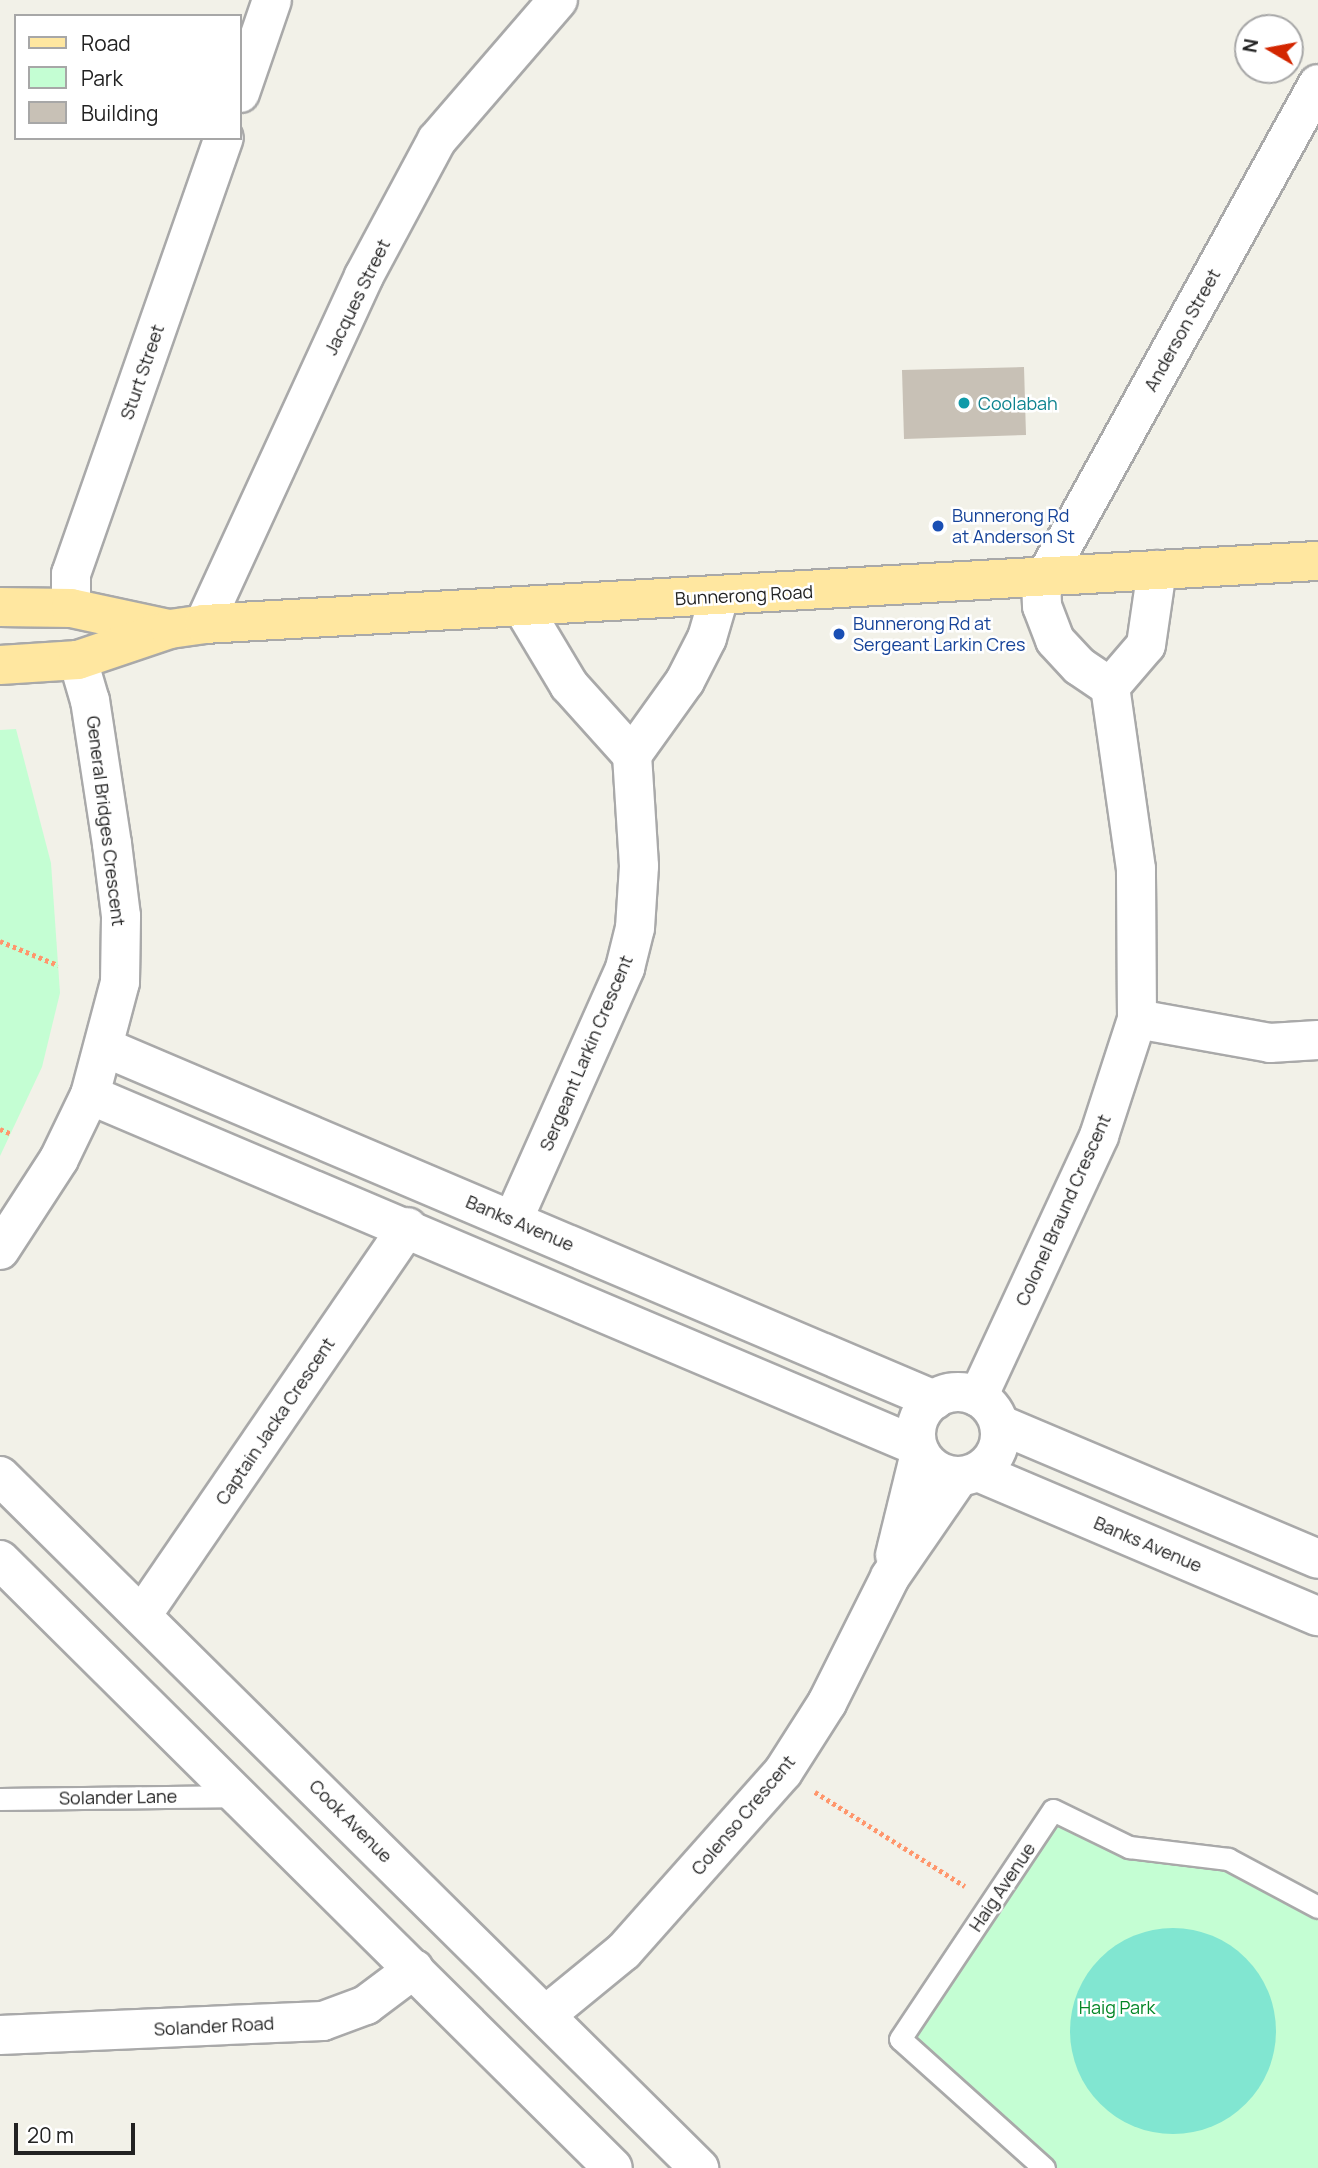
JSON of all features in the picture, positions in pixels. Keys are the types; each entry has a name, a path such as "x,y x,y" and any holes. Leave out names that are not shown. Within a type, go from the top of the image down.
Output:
{"main road":[{"name":"Bunnerong Road","path":"0,607 71,608 187,626 1318,561"},
{"name":"Bunnerong Road","path":"0,664 78,660 187,626"}],"street":[{"path":"242,87 272,0"},
{"name":"Jacques Street","path":"187,626 364,276 437,140 558,0"},
{"name":"Anderson Street","path":"1044,576 1318,84"},
{"name":"Sturt Street","path":"71,608 71,574 223,140"},
{"path":"1044,576 1042,606 1055,640 1079,666 1110,687 1146,645 1157,570"},
{"path":"523,608 569,685 632,755 685,681 707,638 719,597"},
{"name":"General Bridges Crescent","path":"0,1250 59,1159 90,1095 106,1048 120,982 121,916 90,701 78,660"},
{"name":"Colonel Braund Crescent","path":"988,1410 1099,1136 1137,1019 1136,869 1110,687"},
{"name":"Sergeant Larkin Crescent","path":"513,1220 625,968 635,928 639,866 632,755"},
{"path":"1137,1019 1270,1043 1318,1040"},
{"path":"1270,1043 1318,1065"},
{"name":"Banks Avenue","path":"106,1048 934,1400"},
{"path":"90,1095 408,1227 919,1449 936,1471 969,1474 997,1451 988,1410"},
{"name":"Captain Jacka Crescent","path":"142,1615 408,1227"},
{"path":"919,1449 918,1420 934,1400 955,1392 988,1410 1318,1559"},
{"name":"Colenso Crescent","path":"890,1577 919,1449"},
{"name":"Banks Avenue","path":"969,1474 1318,1616"},
{"name":"Colenso Crescent","path":"547,2014 624,1951 783,1772 827,1703 890,1577 969,1474"},
{"name":"Cook Avenue","path":"0,1476 547,2014 699,2168"},
{"path":"0,1560 612,2168"},
{"name":"Solander Road","path":"0,2035 323,2021 366,2005 414,1969"}],"lane":[{"name":"Solander Lane","path":"0,1799 235,1796"},
{"name":"Haig Avenue","path":"1044,2168 900,2039 1053,1810 1129,1847 1228,1859 1318,1907"}],"path":[{"path":"0,941 58,965"},
{"path":"0,1129 12,1134"},
{"path":"783,1772 992,1903"}],"green space":[{"path":"16,729 51,863 60,993 42,1067 0,1156 0,730"},
{"name":"Haig Park","path":"1053,1810 1129,1847 1228,1859 1318,1907 1318,2168 1044,2168 900,2039"},
{"path":"1173,1928 1212,1936 1230,1945 1246,1958 1259,1974 1268,1992 1276,2031 1268,2070 1259,2088 1246,2104 1230,2117 1212,2126 1173,2134 1134,2126 1116,2117 1100,2104 1087,2088 1078,2070 1070,2031 1078,1992 1087,1974 1100,1958 1116,1945 1134,1936"}],"building":[{"name":"Coolabah","path":"1024,367 1026,435 904,439 902,370"}],"place":[{"name":"Coolabah","path":"964,403"},
{"name":"Bunnerong Rd at Anderson St","path":"938,526"},
{"name":"Bunnerong Rd at Sergeant Larkin Cres","path":"839,634"}]}
